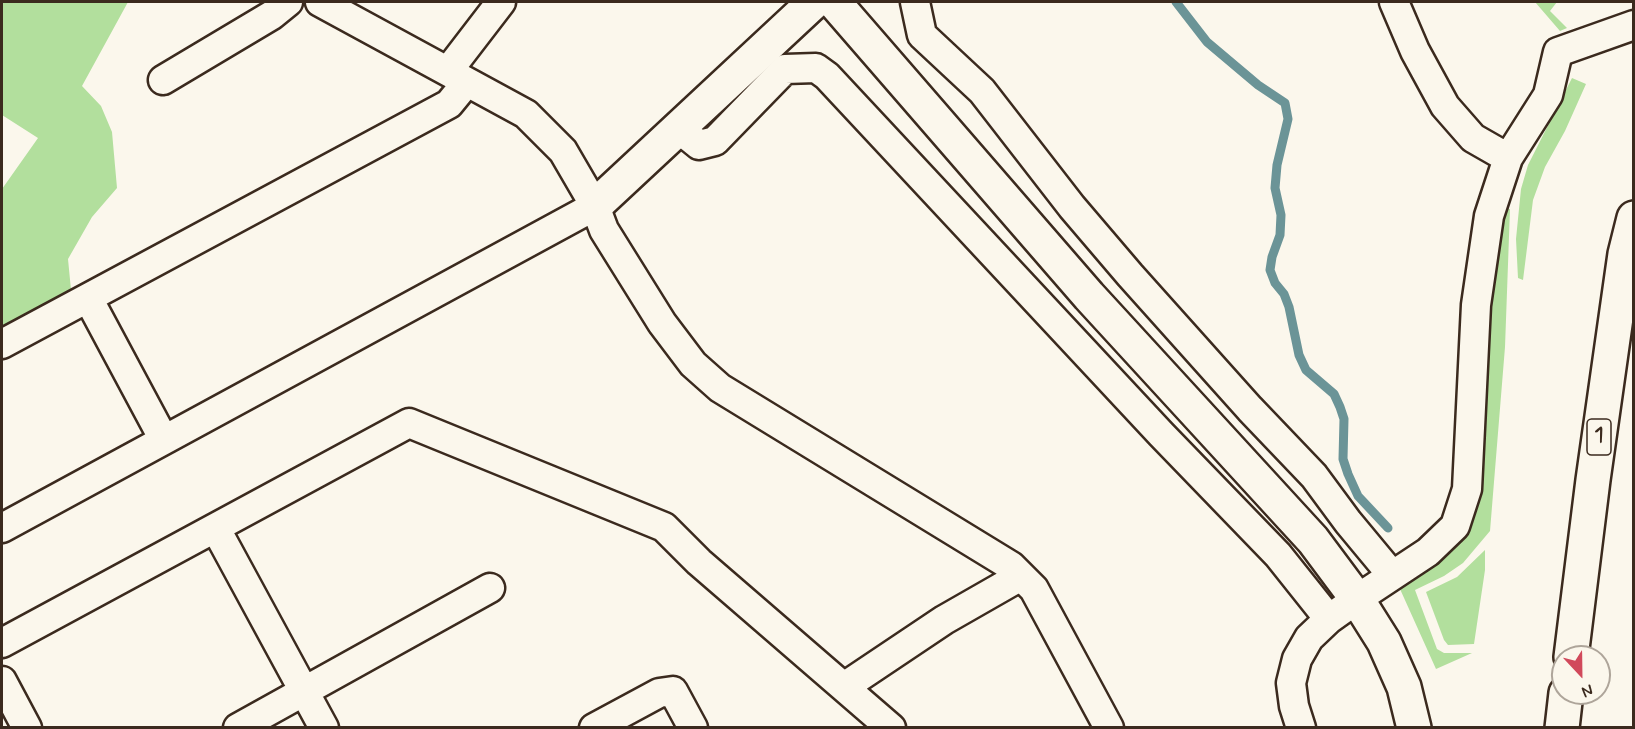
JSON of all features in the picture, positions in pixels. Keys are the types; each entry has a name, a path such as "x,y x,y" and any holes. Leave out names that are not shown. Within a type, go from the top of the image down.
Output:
{"main road":[{"path":"595,206 814,2"},
{"path":"834,2 1089,296 1313,540 1357,599 1384,642 1404,687 1414,728"},
{"name":"1","path":"1573,645 1595,468 1626,254 1634,218"},
{"path":"1562,728 1565,705"}],"street":[{"path":"163,80 272,15 288,2"},
{"path":"320,2 526,114 563,151 595,206 604,230 662,323 693,364 720,388 1011,566 1034,589 1109,728"},
{"path":"2,345 449,104 457,76 501,2"},
{"path":"915,2 922,35 982,91 1079,216 1250,409 1314,476 1392,575"},
{"path":"1394,2 1415,51 1445,106 1473,138 1508,158"},
{"path":"1301,728 1294,706 1291,683 1297,659 1309,638 1357,599 1428,552 1455,526 1467,489 1476,305 1489,216 1508,158 1548,95 1558,52 1634,25"},
{"path":"678,128 699,145 715,141 786,69 816,68 827,76 1153,425 1278,555 1329,620"},
{"path":"2,528 595,206"},
{"path":"88,298 164,440"},
{"path":"2,643 409,423 664,527 699,562 891,728"},
{"path":"216,529 324,728"},
{"path":"844,687 944,620 1022,576"},
{"path":"238,728 490,588"},
{"path":"2,681 27,728"},
{"path":"594,728 659,693 673,691 693,728"}],"green space":[{"path":"2,2 128,2 82,86 101,106 112,132 117,188 92,217 68,259 71,290 2,328 2,189 38,138 2,115"},
{"path":"1535,2 1557,2 1550,11 1567,28 1560,31"},
{"path":"1572,78 1586,84 1565,131 1545,167 1533,200 1523,280 1518,278 1516,239 1521,189 1528,165"},
{"path":"1505,209 1510,209 1505,347 1490,531 1463,563 1444,576 1415,590 1437,649 1444,653 1472,653 1436,669 1400,589 1438,562 1457,545 1469,529 1478,507 1482,484 1482,423 1489,311 1495,253"},
{"path":"1485,550 1485,570 1474,644 1448,645 1426,592 1457,577"}],"waterway":[{"path":"1176,2 1207,42 1258,85 1285,103 1288,119 1277,165 1275,188 1281,215 1280,235 1270,270 1289,307 1299,355 1306,370 1334,394 1340,407 1344,419 1343,459 1358,496 1388,528"}]}
